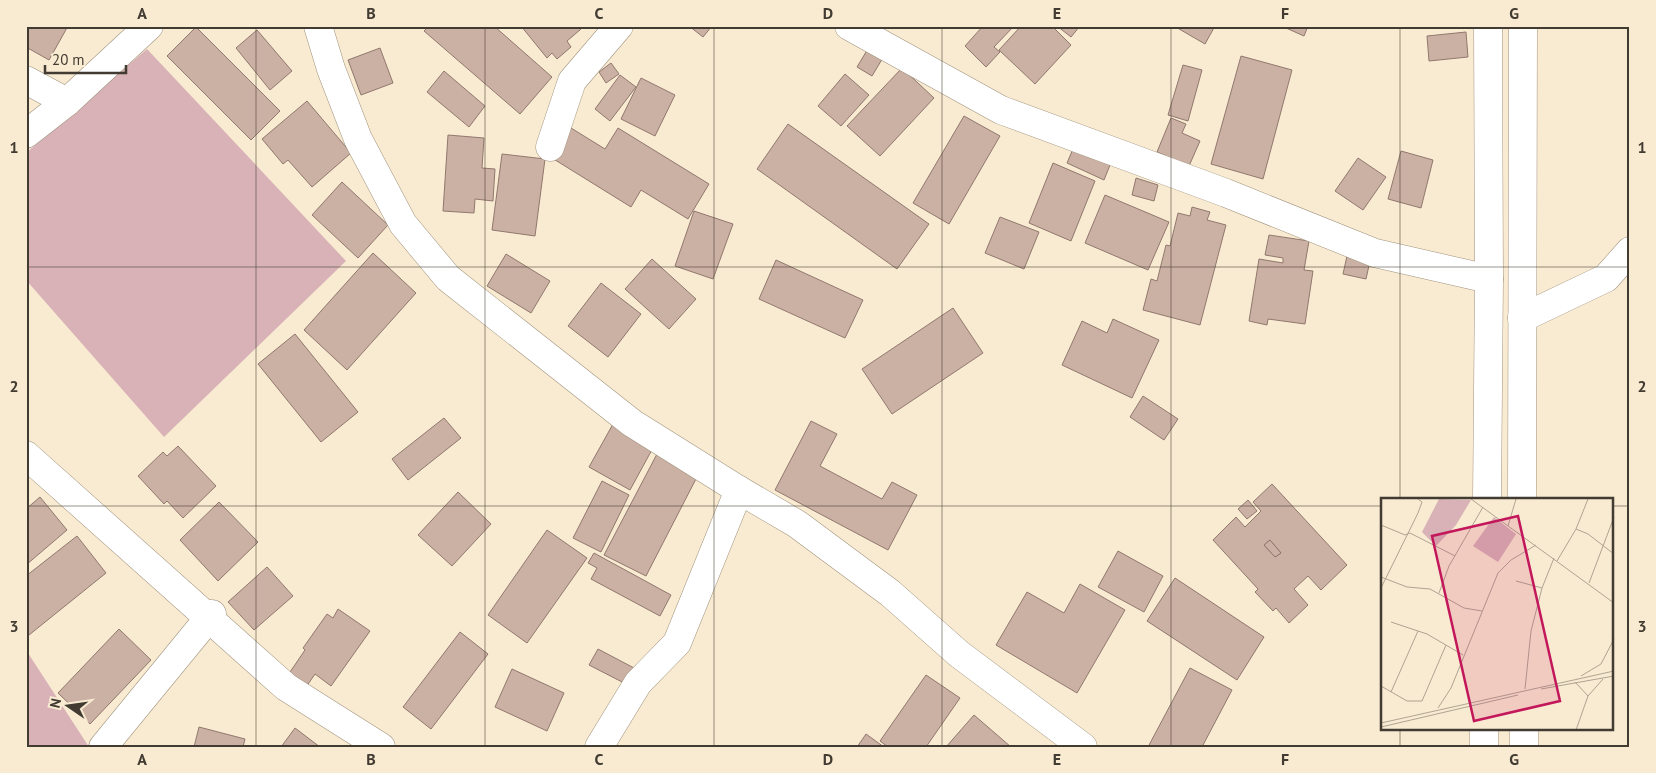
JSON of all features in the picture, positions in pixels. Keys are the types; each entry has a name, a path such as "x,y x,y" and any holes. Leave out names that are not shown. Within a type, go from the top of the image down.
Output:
{"main road":[{"path":"26,134 67,102 149,26"},
{"path":"318,26 331,69 358,139 403,224 448,278 632,424 805,529 890,593 959,654 1073,744"},
{"path":"550,147 572,81 619,26"},
{"path":"849,26 1001,110 1226,193 1375,253 1489,279"},
{"path":"1486,498 1489,279 1488,26"},
{"path":"1522,498 1524,26"},
{"path":"26,80 67,102"},
{"path":"1522,318 1606,278 1630,252"},
{"path":"26,455 286,687 381,747"},
{"path":"599,747 638,683 677,643 739,490"},
{"path":"103,747 212,614"},
{"path":"1484,730 1484,747"},
{"path":"1524,730 1524,747"}],"shaded area":[{"path":"147,49 346,261 164,437 26,280 26,153"},
{"path":"26,650 89,747 26,747"}],"building":[{"path":"26,26 68,26 49,60 26,47"},
{"path":"429,26 494,26 552,77 520,114 424,31"},
{"path":"521,26 579,26 581,29 567,41 571,47 557,59 552,53 547,58"},
{"path":"689,26 712,26 703,37"},
{"path":"983,26 1014,26 994,47 1000,52 986,67 965,46"},
{"path":"1021,26 1052,26 1071,45 1035,84 999,50"},
{"path":"1057,26 1080,26 1071,37"},
{"path":"1174,26 1215,26 1205,44"},
{"path":"1287,26 1308,26 1304,36 1286,28"},
{"path":"196,27 280,111 251,140 167,56"},
{"path":"257,30 292,71 270,90 236,48"},
{"path":"1466,32 1468,57 1429,61 1427,36"},
{"path":"869,47 884,56 872,76 857,67"},
{"path":"380,48 393,83 361,95 348,60"},
{"path":"1241,56 1292,70 1263,179 1211,164"},
{"path":"611,63 619,74 606,83 599,72"},
{"path":"1183,65 1202,70 1188,121 1168,115"},
{"path":"902,68 934,98 880,156 847,126"},
{"path":"444,71 485,106 469,127 427,92"},
{"path":"845,74 869,95 841,126 818,106"},
{"path":"620,75 636,87 610,121 595,109"},
{"path":"641,78 675,95 655,136 621,119"},
{"path":"307,101 351,153 312,187 288,160 283,164 262,139"},
{"path":"964,116 1000,136 949,224 913,203"},
{"path":"1171,118 1186,124 1182,133 1200,141 1189,166 1157,152"},
{"path":"788,124 929,224 897,269 757,169"},
{"path":"571,128 605,149 618,128 709,184 688,219 641,190 631,207 552,158"},
{"path":"448,135 484,138 482,168 495,169 493,201 475,199 474,213 443,211"},
{"path":"1073,149 1110,165 1104,180 1067,163"},
{"path":"1401,151 1433,160 1421,208 1388,199"},
{"path":"502,154 545,159 535,236 492,230"},
{"path":"1358,158 1386,177 1363,210 1335,191"},
{"path":"1053,163 1095,181 1071,241 1029,223"},
{"path":"1136,178 1158,185 1154,201 1132,195"},
{"path":"342,182 388,225 358,258 312,215"},
{"path":"1105,195 1169,222 1148,270 1085,243"},
{"path":"1192,207 1210,212 1207,220 1226,225 1200,325 1143,310 1151,279 1157,281 1166,245 1170,246 1178,213 1190,216"},
{"path":"694,211 733,224 713,279 675,266"},
{"path":"1000,217 1039,232 1024,269 985,253"},
{"path":"1269,235 1309,241 1304,270 1313,271 1305,324 1268,319 1267,325 1249,321 1259,259 1283,263 1283,258 1265,255"},
{"path":"373,253 416,293 347,370 304,330"},
{"path":"506,254 550,281 531,313 487,286"},
{"path":"1347,256 1370,261 1366,279 1343,274"},
{"path":"652,259 696,299 669,329 625,289"},
{"path":"776,260 863,300 845,338 759,299"},
{"path":"601,283 641,314 608,357 568,326"},
{"path":"953,308 983,353 892,414 862,369"},
{"path":"1113,319 1159,340 1132,398 1062,365 1082,321 1107,333"},
{"path":"295,334 358,412 321,442 258,364"},
{"path":"1143,396 1178,419 1164,440 1130,417"},
{"path":"444,418 461,438 408,480 392,459"},
{"path":"811,421 837,434 820,466 882,499 892,482 917,495 888,550 775,490"},
{"path":"613,424 654,446 630,490 589,467"},
{"path":"178,446 216,486 183,518 167,501 164,504 138,476 163,452 167,456"},
{"path":"657,454 698,475 646,576 604,555"},
{"path":"602,481 629,495 601,552 573,538"},
{"path":"1272,484 1347,565 1321,590 1308,576 1294,589 1308,605 1289,623 1276,608 1273,611 1255,592 1258,589 1213,540 1236,517 1245,527 1261,511 1253,502","holes":["1270,540 1281,553 1275,557 1264,545"]},
{"path":"458,492 491,524 452,566 418,535"},
{"path":"40,497 67,530 26,565 26,509"},
{"path":"1248,500 1257,511 1247,519 1238,509"},
{"path":"219,502 258,542 218,581 180,540"},
{"path":"547,530 587,558 527,643 488,615"},
{"path":"77,536 106,573 29,635 26,633 26,576"},
{"path":"1270,540 1281,553 1275,557 1264,545"},
{"path":"1118,551 1163,576 1144,612 1098,587"},
{"path":"594,553 671,595 660,616 591,579 597,568 588,563"},
{"path":"267,567 293,596 254,630 228,602"},
{"path":"1175,578 1264,637 1237,680 1147,621"},
{"path":"1080,584 1125,610 1077,693 996,645 1027,592 1064,613"},
{"path":"338,609 370,631 331,686 315,674 306,687 288,675 305,650 303,648 327,614 333,618"},
{"path":"119,629 151,660 90,724 58,693"},
{"path":"460,632 488,654 431,729 403,707"},
{"path":"598,649 634,668 626,684 589,665"},
{"path":"1190,668 1232,690 1202,747 1148,747"},
{"path":"512,669 564,693 547,731 495,707"},
{"path":"926,675 960,698 926,747 888,747 880,741"},
{"path":"974,715 1011,747 946,747"},
{"path":"199,727 245,739 243,747 194,747"},
{"path":"295,728 320,747 281,747"},
{"path":"866,734 884,747 857,747"}]}
